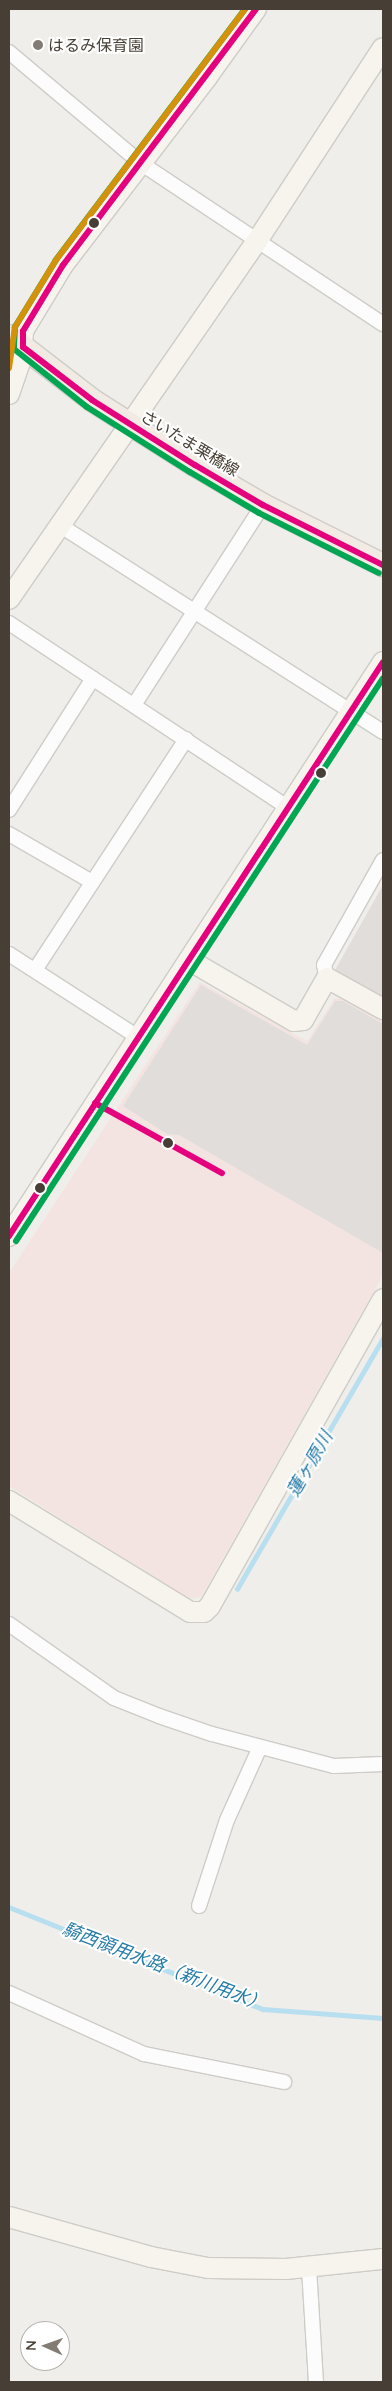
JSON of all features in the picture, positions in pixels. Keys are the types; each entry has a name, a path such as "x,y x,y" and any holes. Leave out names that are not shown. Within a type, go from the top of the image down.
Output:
{"main road":[{"name":"さいたま栗橋線","path":"14,335 263,505 383,565"},
{"name":"さいたま栗橋線","path":"134,418 271,492 383,548"}],"street":[{"path":"9,394 14,335 63,265 142,164 256,9"},
{"path":"9,598 61,526 257,241 383,48"},
{"path":"9,52 142,164 383,324"},
{"path":"134,705 263,505"},
{"path":"61,526 350,713 383,732"},
{"path":"9,623 289,808"},
{"path":"9,1236 383,662"},
{"path":"9,810 93,678"},
{"path":"35,970 186,739"},
{"path":"9,834 92,882"},
{"path":"189,960 298,1022 303,1020 327,978 324,965 383,860"},
{"path":"9,954 138,1037"},
{"path":"327,978 383,1009"},
{"path":"9,1501 190,1612 204,1612 210,1606 383,1299"},
{"path":"9,1624 114,1698 260,1747 334,1766 383,1764"},
{"path":"199,1906 227,1820 260,1747"},
{"path":"9,1993 144,2054 284,2082"},
{"path":"9,2217 151,2257 208,2268 309,2268 383,2260"},
{"path":"309,2268 316,2382"}],"shaded area":[{"path":"383,885 383,1000 334,972"},
{"path":"200,982 307,1041 334,999 342,998 383,1021 383,1275 201,1597 190,1599 9,1486 9,1273"},
{"path":"201,985 307,1045 335,1001 343,1001 383,1024 383,1253 179,1135 167,1134 123,1106"}],"waterway":[{"name":"蓮ヶ原川","path":"237,1589 383,1338"},
{"name":"騎西領用水路（新川用水）","path":"9,1907 263,2009 383,2018"}],"transit line":[{"path":"245,9 56,260 15,327 14,349 87,407 190,472 259,513 379,573"},
{"path":"9,368 15,327 56,260 245,9"},
{"path":"256,9 63,265 23,331 23,347 92,400 195,465 263,505 383,565"},
{"path":"9,1236 383,662"},
{"path":"16,1241 383,678"},
{"path":"95,1103 222,1173"}],"place":[{"name":"はるみ保育園","path":"38,45"}]}
